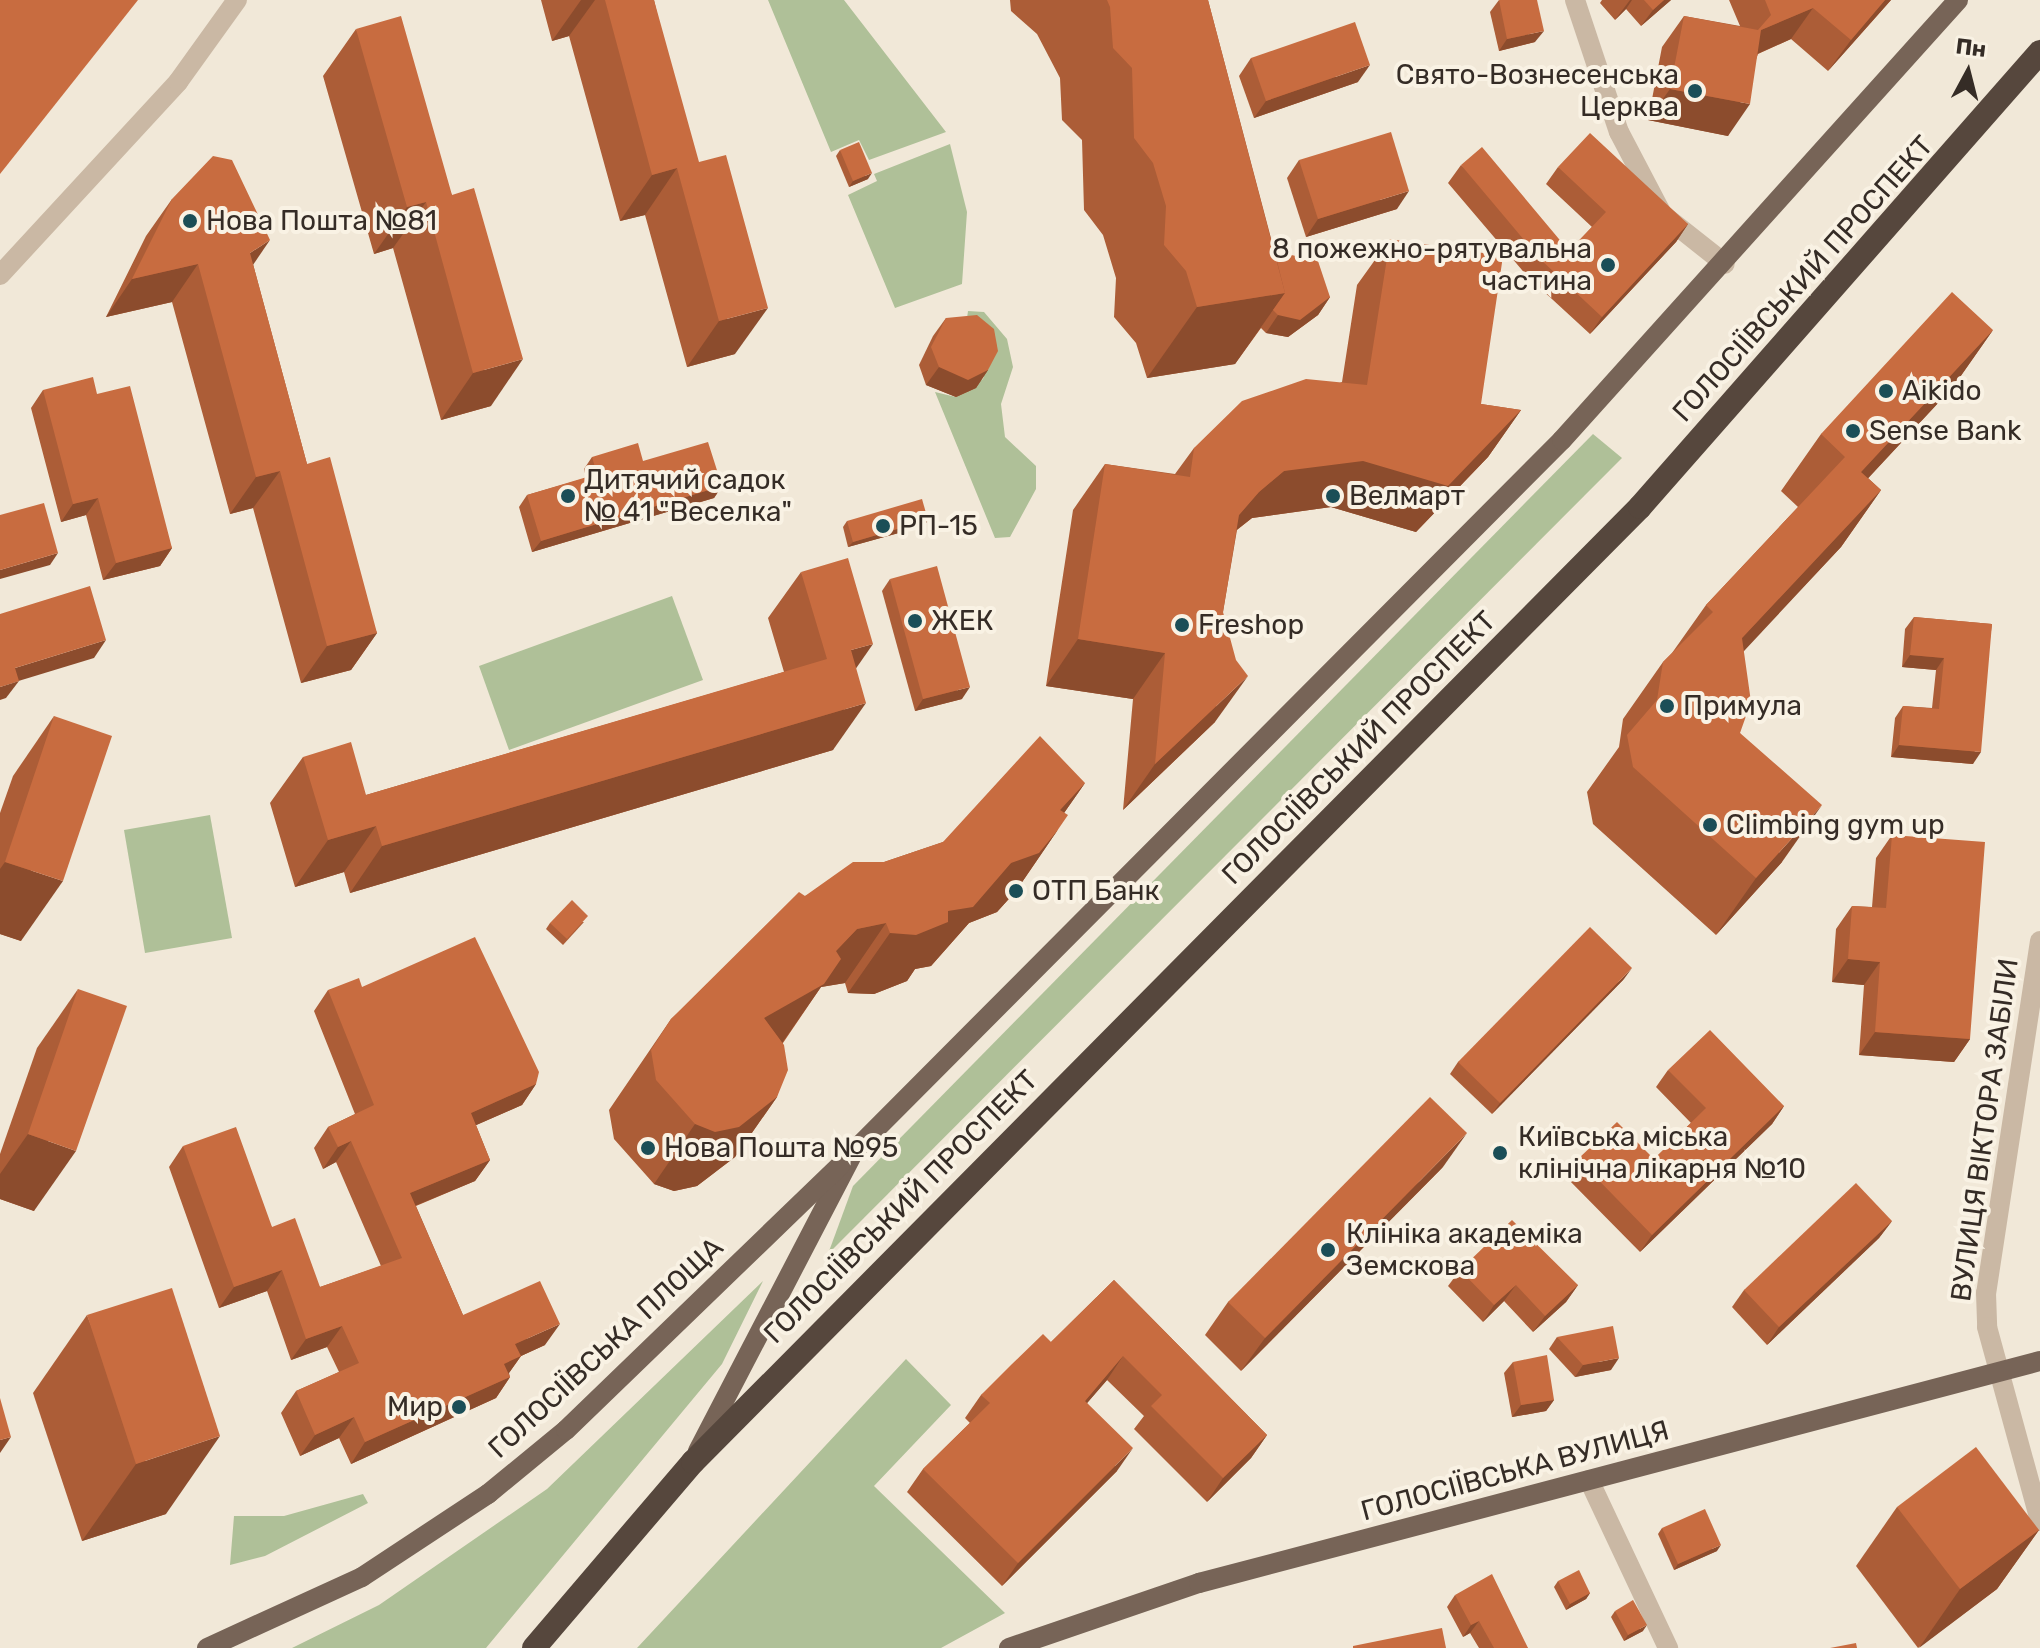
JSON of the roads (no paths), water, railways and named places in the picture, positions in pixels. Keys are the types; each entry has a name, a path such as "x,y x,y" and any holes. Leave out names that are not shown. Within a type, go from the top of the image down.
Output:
{"highway":[{"name":"ГОЛОСІЇВСЬКИЙ ПРОСПЕКТ","path":"534,1648 693,1462 1640,507 2040,52"}],"main road":[{"name":"ГОЛОСІЇВСЬКИЙ ПРОСПЕКТ","path":"693,1462 854,1151 1268,740 1725,264 1958,0"},
{"name":"ГОЛОСІЇВСЬКА ПЛОЩА","path":"207,1648 362,1577 488,1494 566,1430 854,1151"},
{"name":"ГОЛОСІЇВСЬКА ВУЛИЦЯ","path":"1009,1648 1114,1607 2040,1361"},
{"path":"234,1648 260,1625"}],"street":[{"path":"0,275 178,82 237,0"},
{"path":"1575,0 1619,132 1662,214 1725,264"},
{"name":"ВУЛИЦЯ ВІКТОРА ЗАБІЛИ","path":"2040,941 1986,1293 1987,1327 2040,1521"},
{"path":"1589,1480 1668,1648"}],"place":[{"name":"Свято-Вознесенська Церква","path":"1695,91"},
{"name":"Нова Пошта №81","path":"190,221"},
{"name":"8 пожежно-рятувальна частина","path":"1608,265"},
{"name":"Aikido","path":"1886,391"},
{"name":"Sense Bank","path":"1853,431"},
{"name":"Дитячий садок № 41 \"Веселка\"","path":"568,496"},
{"name":"Велмарт","path":"1333,496"},
{"name":"РП-15","path":"883,526"},
{"name":"ЖЕК","path":"915,621"},
{"name":"Freshop","path":"1182,625"},
{"name":"Примула","path":"1667,706"},
{"name":"Climbing gym up","path":"1710,825"},
{"name":"ОТП Банк","path":"1016,891"},
{"name":"Нова Пошта №95","path":"648,1148"},
{"name":"Київська міська клінічна лікарня №10","path":"1500,1153"},
{"name":"Клініка академіка Земскова","path":"1328,1250"},
{"name":"Мир","path":"459,1407"}]}
